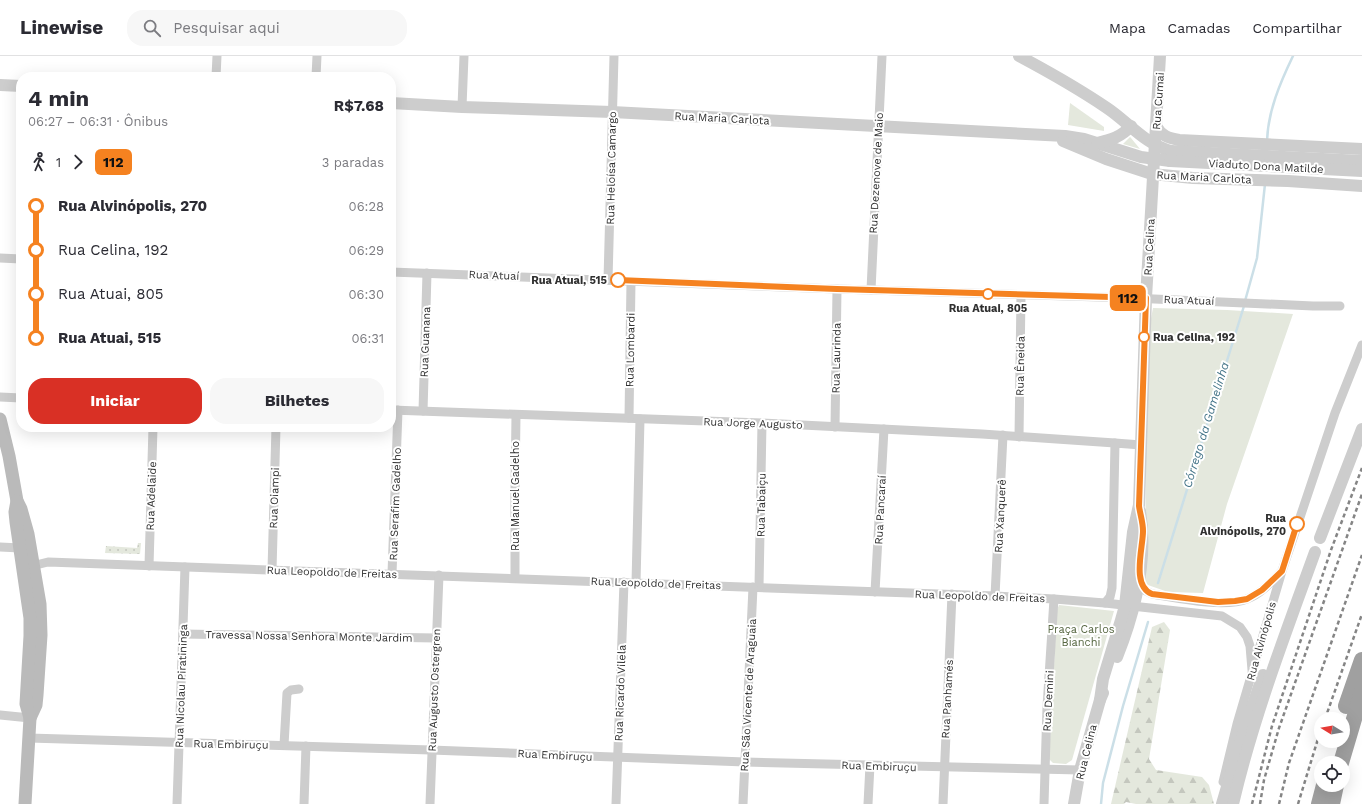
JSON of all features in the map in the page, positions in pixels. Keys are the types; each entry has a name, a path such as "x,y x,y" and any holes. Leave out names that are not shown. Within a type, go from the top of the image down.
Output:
{"highway":[{"path":"1344,712 1362,660"},
{"path":"1343,756 1362,692"},
{"path":"1319,804 1322,792"},
{"path":"1332,804 1335,792"}],"main road":[{"path":"0,419 9,456 17,501 25,520 28,567"},
{"path":"17,501 15,512 20,548 40,604 41,635 36,705 30,718 25,804"}],"street":[{"path":"216,72 217,56"},
{"path":"316,72 317,56"},
{"path":"462,107 464,56"},
{"name":"Rua Heloísa Camargo","path":"608,280 614,56"},
{"name":"Rua Dezenove de Maio","path":"871,290 882,56"},
{"path":"1019,56 1108,109 1171,156"},
{"name":"Rua Cumai","path":"1155,145 1160,56"},
{"path":"0,85 16,86"},
{"name":"Rua Maria Carlota","path":"396,102 462,107 612,112 1072,137 1154,159 1171,156"},
{"path":"1096,143 1114,139 1131,126"},
{"path":"1156,126 1163,136 1179,140 1362,149"},
{"name":"Rua Maria Carlota","path":"1052,136 1106,159 1152,174 1193,178 1362,186"},
{"name":"Rua Celina","path":"1074,804 1080,770 1100,700 1124,639 1129,606 1133,532 1139,506 1146,298 1152,174 1155,145"},
{"path":"1339,184 1345,176 1347,166 1346,157 1341,148"},
{"name":"Viaduto Dona Matilde","path":"1171,156 1362,161"},
{"name":"Viaduto Dona Matilde","path":"1171,156 1362,171"},
{"path":"0,258 16,259"},
{"name":"Rua Atuaí","path":"396,272 1340,306"},
{"name":"Rua Guanana","path":"423,411 427,273"},
{"name":"Rua Lombardi","path":"629,418 632,281"},
{"name":"Rua Laurinda","path":"835,427 837,289"},
{"name":"Rua Êneida","path":"1019,437 1021,295"},
{"name":"Rua Alvinópolis","path":"1221,804 1228,758 1252,670 1282,571 1335,413 1362,345"},
{"path":"0,397 16,398"},
{"name":"Rua Jorge Augusto","path":"396,410 762,423 1004,435 1115,444"},
{"name":"Rua Manuel Gadelho","path":"516,415 514,489 516,578"},
{"path":"636,583 640,419"},
{"name":"Rua Tabaiçu","path":"756,587 762,423"},
{"name":"Rua Pancaraí","path":"875,592 884,429"},
{"path":"1320,538 1362,429"},
{"name":"Rua Adelaide","path":"149,566 153,432"},
{"name":"Rua Oiampi","path":"272,570 276,432"},
{"name":"Rua Serafim Gadelho","path":"392,574 394,432"},
{"name":"Rua Xanquerê","path":"995,596 1004,435"},
{"path":"1105,603 1110,597 1112,588 1115,444 1141,445"},
{"name":"Rua Celina","path":"1129,606 1139,579 1143,530 1139,506"},
{"path":"0,547 20,548"},
{"name":"Rua Alvinópolis","path":"1233,804 1254,725 1315,552"},
{"name":"Rua Leopoldo de Freitas","path":"28,567 48,562 439,575 952,594 1105,603 1222,616 1240,627 1247,637 1250,646 1252,670"},
{"name":"Rua Nicolau Piratininga","path":"177,804 185,567"},
{"path":"1139,579 1144,590 1152,594 1208,601 1235,601 1247,599 1262,590 1282,571"},
{"name":"Rua Augusto Ostergren","path":"430,804 439,575"},
{"name":"Rua Ricardo Vilela","path":"616,804 624,582"},
{"name":"Rua São Vicente de Araguaia","path":"744,804 745,762 756,587"},
{"name":"Rua Panhamés","path":"943,804 952,594"},
{"path":"1221,804 1274,644 1284,621 1299,596"},
{"name":"Rua Demini","path":"1044,804 1054,599"},
{"name":"Travessa Nossa Senhora Monte Jardim","path":"183,634 436,638"},
{"path":"284,745 287,694 291,690 299,689"},
{"path":"0,715 30,718"},
{"name":"Rua Embiruçu","path":"29,738 284,745 870,766 1080,770"},
{"path":"304,804 306,746"},
{"path":"868,804 870,766"}],"green space":[{"path":"1070,103 1104,127 1104,131 1068,125"},
{"path":"1130,137 1131,138 1140,149 1123,144"},
{"path":"1153,308 1293,314 1227,504 1203,593 1168,592 1145,584 1146,432 1149,329"},
{"path":"138,543 141,543 140,554 105,553 106,546 137,548"},
{"name":"Praça Carlos Bianchi","path":"1059,605 1114,611 1072,760 1066,764 1053,763 1049,759 1057,610"},
{"path":"1164,622 1170,630 1149,759 1156,770 1202,777 1209,785 1214,804 1136,804 1126,802 1124,804 1111,804 1152,627"}],"waterway":[{"name":"Córrego da Gamelinha","path":"1267,141 1272,108 1293,56"},
{"name":"Córrego da Gamelinha","path":"1245,301 1257,258 1265,184"},
{"name":"Córrego da Gamelinha","path":"1158,583 1244,306"},
{"name":"Córrego da Gamelinha","path":"1101,804 1103,783 1123,706 1148,622"}],"railway":[{"path":"1252,804 1272,726 1331,550 1362,468"},
{"path":"1260,804 1264,780 1279,728 1362,494"},
{"path":"1279,804 1289,763 1362,555"},
{"path":"1327,712 1362,614"},
{"path":"1298,804 1315,748"}],"bus line":[{"name":"112","path":"618,280 837,289 1146,298 1139,506 1143,530 1139,579 1144,590 1152,594 1218,602 1247,599 1262,590 1282,571 1297,524"}],"place":[{"name":"Rua Atuai, 515","path":"618,280"},
{"name":"Rua Atuai, 805","path":"988,294"},
{"name":"Rua Celina, 192","path":"1144,337"},
{"name":"Rua Alvinópolis, 270","path":"1297,524"}]}
